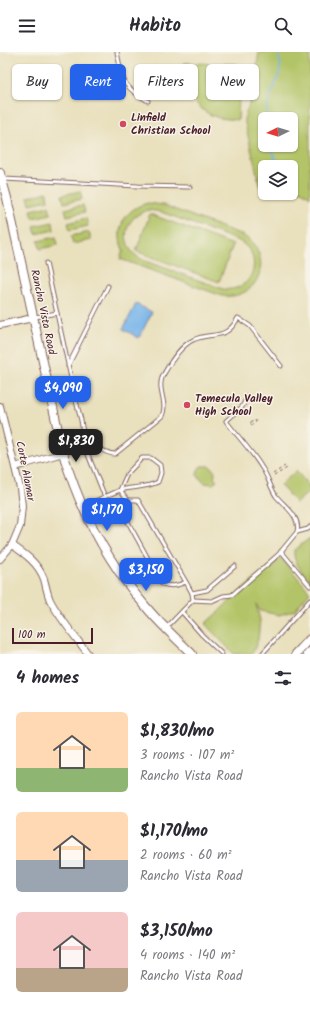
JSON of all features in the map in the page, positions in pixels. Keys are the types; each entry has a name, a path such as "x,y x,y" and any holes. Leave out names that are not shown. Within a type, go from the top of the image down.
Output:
{"main road":[{"name":"Rancho Vista Road","path":"0,175 2,193 33,318 63,453 71,480 83,507 114,566 165,628 192,654"},
{"path":"296,654 310,639"}],"street":[{"path":"0,325 33,318"},
{"name":"Corte Alamar","path":"0,406 20,488 22,506 20,526 12,545 0,559"},
{"path":"15,467 63,453"},
{"path":"12,545 28,556 37,566 43,578 49,598 88,654"}],"lane":[{"path":"117,52 124,81 132,92 148,101"},
{"path":"0,175 138,186 190,187"},
{"path":"46,263 86,447 105,497"},
{"path":"68,366 108,286"},
{"path":"33,318 57,313"},
{"path":"63,453 86,447 96,447 108,454 115,454 119,451 162,416 164,407 160,380 178,353 190,342 196,339 226,332 238,318 250,326 281,366"},
{"path":"248,396 242,407 226,421 262,468 276,495 296,519 298,528 297,532"},
{"path":"83,507 120,490 133,487 150,486 158,482 161,473 160,465 151,458 142,458 127,474 120,490"},
{"path":"120,490 128,500"},
{"path":"128,500 138,500 192,592 193,600 165,628"},
{"path":"128,500 122,511 162,584 177,586 186,582"},
{"path":"193,600 212,602 223,596 232,595 278,555 297,532 310,527"},
{"path":"281,550 310,586"},
{"path":"192,592 207,590 234,566"},
{"path":"262,654 310,600"},
{"path":"182,612 202,635 222,654"}],"path":[{"path":"250,423 255,420 256,422 251,426"},
{"path":"273,474 285,466"},
{"path":"274,476 286,468"}],"green space":[{"path":"259,52 310,52 310,197 298,190 298,160 258,160 258,178 244,119 250,100 259,100 259,64 257,64"},
{"path":"184,63 237,64 206,64 206,100 239,100 238,120 224,119 211,115 198,105 194,100 198,100 198,64"},
{"path":"80,191 82,199 64,203 62,195"},
{"path":"47,192 48,200 30,204 28,197"},
{"path":"148,203 163,205 240,234 251,242 258,252 261,262 260,273 255,283 247,291 236,295 222,296 120,259 122,252 124,252 120,236 123,221 127,215 140,206","holes":["149,210 161,212 237,240 246,246 251,254 253,263 249,279 234,289 223,289 143,260 135,255 127,240 126,233 129,225 140,213"]},
{"path":"83,205 85,212 67,216 65,209"},
{"path":"49,206 51,214 33,218 31,210"},
{"path":"150,214 233,245 219,282 136,251"},
{"path":"86,218 88,226 70,230 68,223"},
{"path":"53,222 54,230 36,234 34,226"},
{"path":"89,232 91,240 73,244 71,236"},
{"path":"56,237 58,245 40,249 38,241"},
{"path":"201,466 210,466 215,472 214,478 217,481 213,484 204,483 197,475"},
{"path":"296,471 310,487 310,491 296,503 280,485"},
{"path":"310,538 310,581 297,563 294,550"},
{"path":"281,558 310,592 295,610 279,615 260,611 256,604 260,620 258,640 252,654 234,654 205,624 244,588"}],"water":[{"path":"136,304 152,312 139,338 123,329"}],"waterway":[{"path":"267,112 268,102 280,70 277,52"},
{"path":"273,152 276,160"}],"place":[{"name":"Linfield Christian School","path":"123,124"},
{"name":"Temecula Valley High School","path":"187,405"}]}
